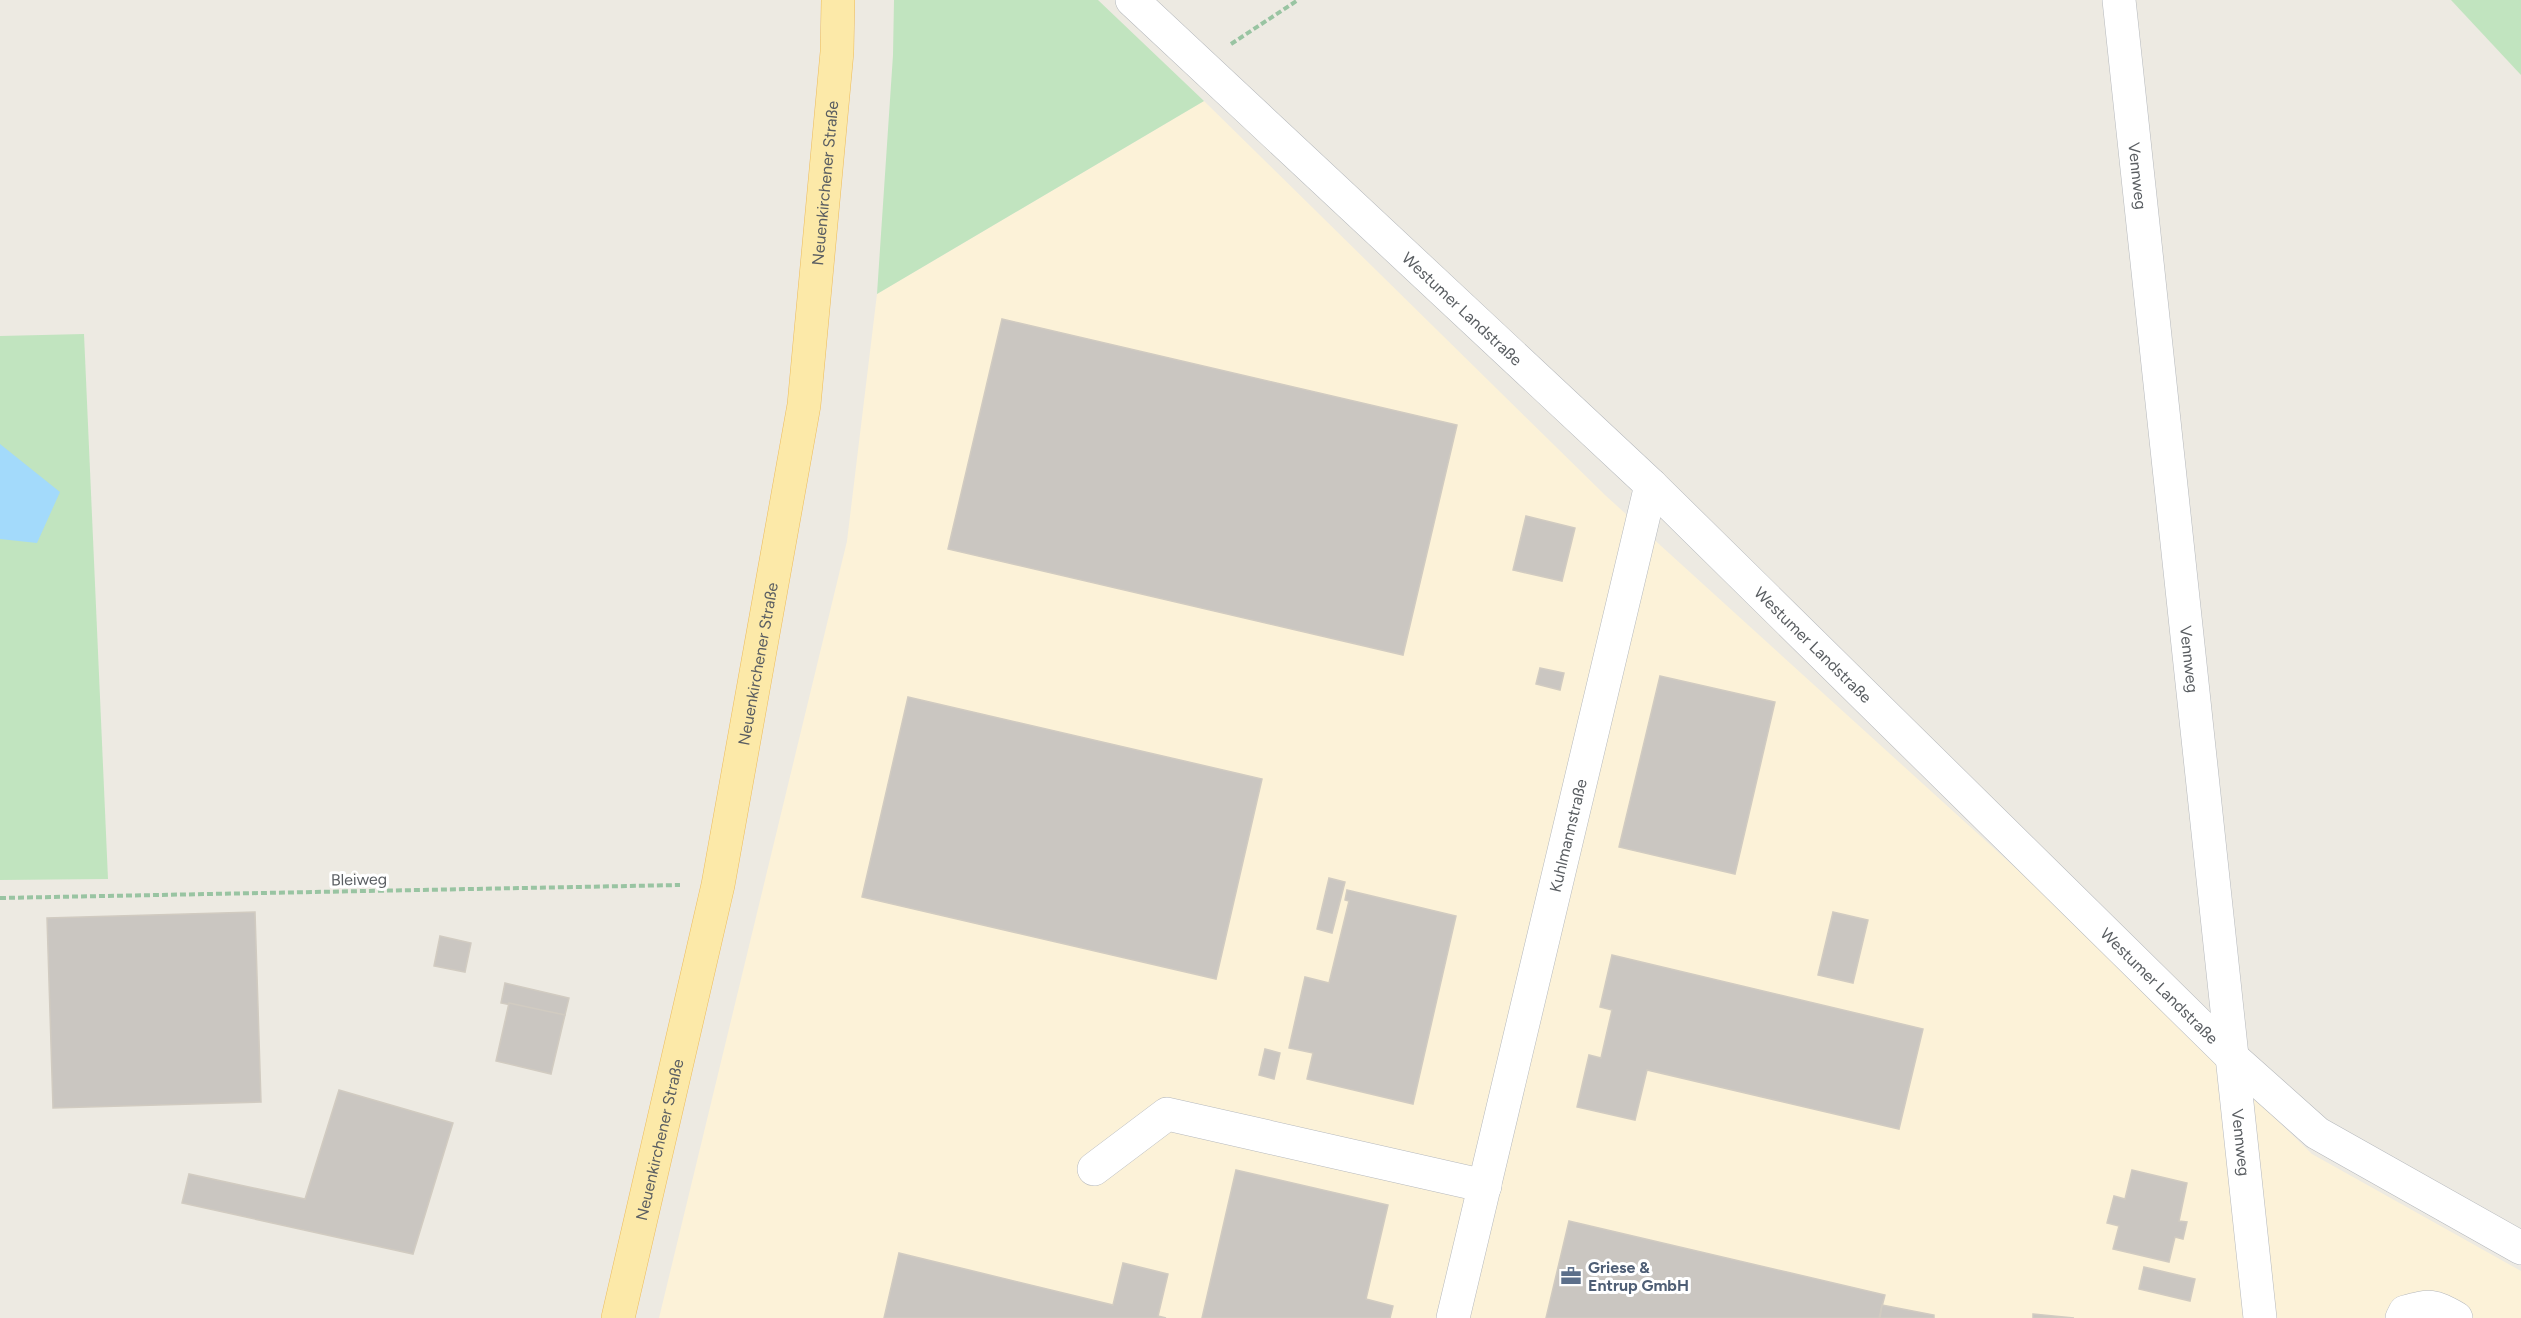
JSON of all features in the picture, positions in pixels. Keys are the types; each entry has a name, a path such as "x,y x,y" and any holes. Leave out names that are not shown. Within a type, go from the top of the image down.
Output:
{"main road":[{"name":"Neuenkirchener Straße","path":"618,1318 718,885 804,405 837,52 838,0"}],"street":[{"name":"Westumer Landstraße","path":"1132,0 1651,485 2234,1059 2317,1133 2521,1248"},
{"name":"Vennweg","path":"2119,0 2260,1318"},
{"name":"Kuhlmannstraße","path":"1453,1318 1651,485"},
{"path":"1094,1169 1167,1114 1485,1186"},
{"path":"2402,1318 2405,1312 2427,1306 2436,1307 2456,1318"}],"path":[{"path":"1202,64 1298,0"},
{"name":"Bleiweg","path":"0,898 718,885"}],"shaded area":[{"path":"1204,101 1605,495 2031,882 2312,1154 2521,1271 2521,1318 659,1318 847,541 877,294"}],"green space":[{"path":"894,0 1098,0 1204,101 877,294 893,55"},
{"path":"2451,0 2521,0 2521,75"},
{"path":"84,334 108,879 0,880 0,336"}],"water":[{"path":"0,444 60,492 37,543 0,539"}],"building":[{"path":"1002,319 1457,425 1403,655 948,549"},
{"path":"1526,516 1575,528 1562,581 1513,570"},
{"path":"1540,668 1564,673 1560,690 1536,684"},
{"path":"1660,676 1775,702 1735,874 1619,847"},
{"path":"908,697 1262,779 1216,979 862,897"},
{"path":"1329,878 1345,882 1332,933 1317,929"},
{"path":"1347,890 1456,916 1413,1104 1307,1079 1313,1053 1289,1048 1305,977 1329,983 1349,901 1345,900"},
{"path":"255,912 261,1102 53,1108 47,918"},
{"path":"1833,912 1868,920 1853,983 1818,975"},
{"path":"440,936 471,943 465,972 434,966"},
{"path":"1612,955 1923,1029 1899,1129 1647,1070 1635,1120 1577,1107 1589,1055 1601,1058 1612,1010 1600,1007"},
{"path":"505,983 569,998 565,1015 501,1003"},
{"path":"509,1003 565,1015 551,1074 496,1061"},
{"path":"1265,1049 1280,1053 1274,1079 1259,1075"},
{"path":"339,1090 453,1123 413,1254 182,1203 189,1174 305,1199"},
{"path":"1236,1170 1388,1205 1366,1299 1393,1306 1390,1318 1202,1318"},
{"path":"2132,1170 2187,1183 2179,1221 2187,1222 2183,1239 2175,1237 2169,1262 2113,1249 2119,1226 2107,1223 2114,1196 2125,1199"},
{"path":"1569,1221 1885,1295 1879,1318 1546,1318"},
{"path":"899,1253 1113,1305 1123,1263 1168,1274 1158,1316 1166,1318 884,1318"},
{"path":"2144,1267 2195,1279 2190,1301 2139,1289"},
{"path":"1882,1305 1934,1315 1934,1318 1880,1318"},
{"path":"2033,1314 2074,1318 2033,1318"}],"place":[{"name":"Griese & Entrup GmbH","path":"1571,1276"}]}
